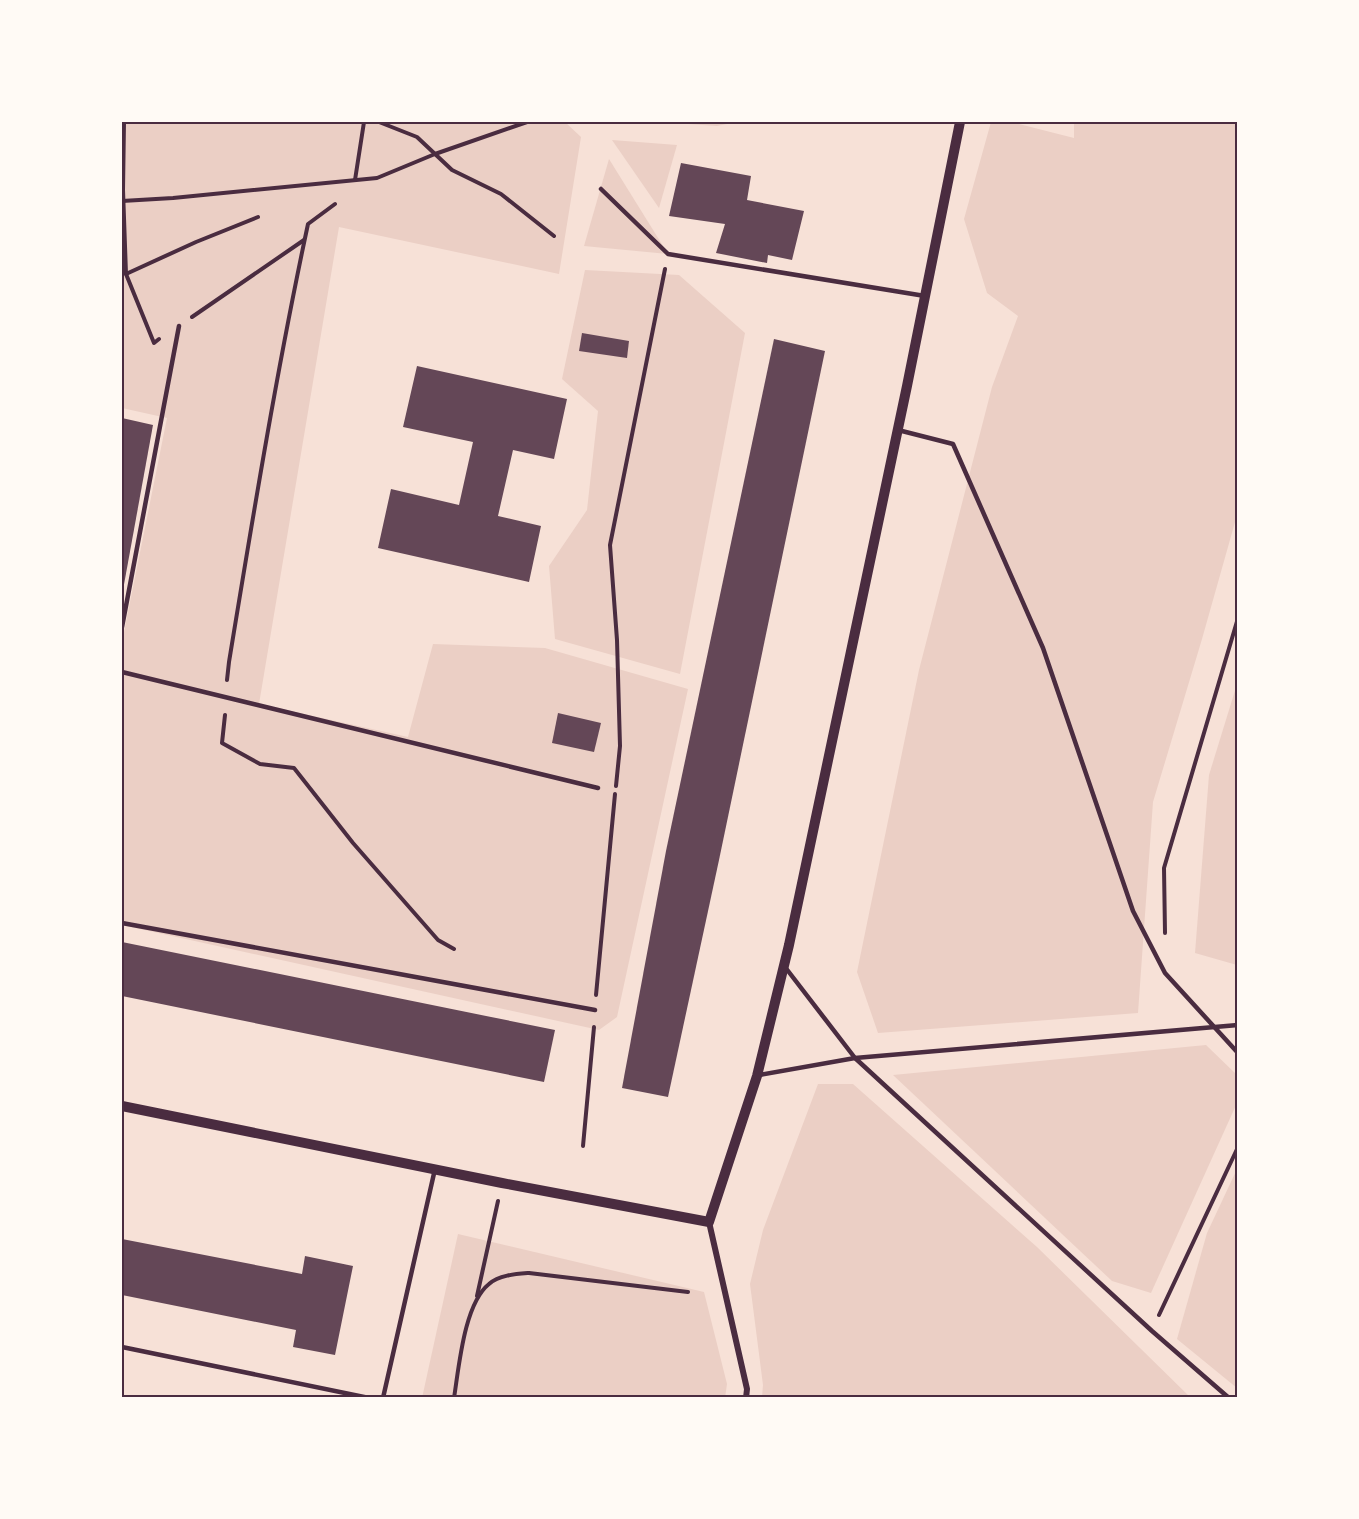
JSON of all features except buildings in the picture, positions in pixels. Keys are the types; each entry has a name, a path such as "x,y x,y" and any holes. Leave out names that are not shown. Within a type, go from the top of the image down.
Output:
{"street":[{"path":"746,1398 747,1389 709,1222 757,1076 792,934 960,122"},
{"path":"122,1106 709,1222"}],"lane":[{"path":"601,189 668,254 925,296"},
{"path":"122,627 179,326"},
{"path":"898,430 953,444 1043,648 1133,911 1165,973 1238,1053"},
{"path":"122,672 598,788"},
{"path":"122,923 595,1010"},
{"path":"784,965 855,1058 1152,1331 1229,1398"},
{"path":"757,1076 855,1058 1238,1025"},
{"path":"383,1398 435,1169"},
{"path":"122,1347 369,1398"}],"path":[{"path":"124,122 123,216 126,274 154,343 304,240"},
{"path":"355,180 364,122"},
{"path":"379,122 417,137 452,170 501,194 554,236"},
{"path":"123,201 376,178 435,154 527,122"},
{"path":"227,686 252,522 304,240 308,224 335,204"},
{"path":"126,274 258,217"},
{"path":"583,1146 620,746 617,640 610,545 668,254"},
{"path":"1165,938 1164,868 1238,618"},
{"path":"225,709 222,743 260,764 294,768 353,843 430,931 454,949"},
{"path":"1152,1331 1238,1147"},
{"path":"454,1398 465,1333 477,1300 502,1182"},
{"path":"477,1300 489,1283 506,1275 529,1273 688,1292"}],"shaded area":[{"path":"122,122 565,122 581,137 559,274 339,227 259,704 408,737 433,644 545,648 688,689 617,1017 599,1030 122,925 122,642 167,418 122,408"},
{"path":"659,122 737,122 717,126"},
{"path":"991,122 1011,122 1074,138 1074,122 1237,122 1237,515 1153,802 1138,1013 878,1033 857,972 919,670 992,387 1018,316 987,293 964,219"},
{"path":"612,140 677,145 659,208"},
{"path":"609,159 668,254 584,246"},
{"path":"585,270 679,275 745,333 680,674 555,639 549,566 587,510 598,411 562,379"},
{"path":"1237,684 1237,965 1195,953 1209,775"},
{"path":"1206,1045 1237,1075 1237,1103 1151,1293 1112,1281 893,1075"},
{"path":"818,1084 853,1084 1037,1247 1190,1397 762,1397 763,1385 750,1284 763,1230"},
{"path":"1237,1169 1238,1388 1177,1339 1207,1233"},
{"path":"458,1234 704,1292 727,1384 725,1398 422,1398"}]}
